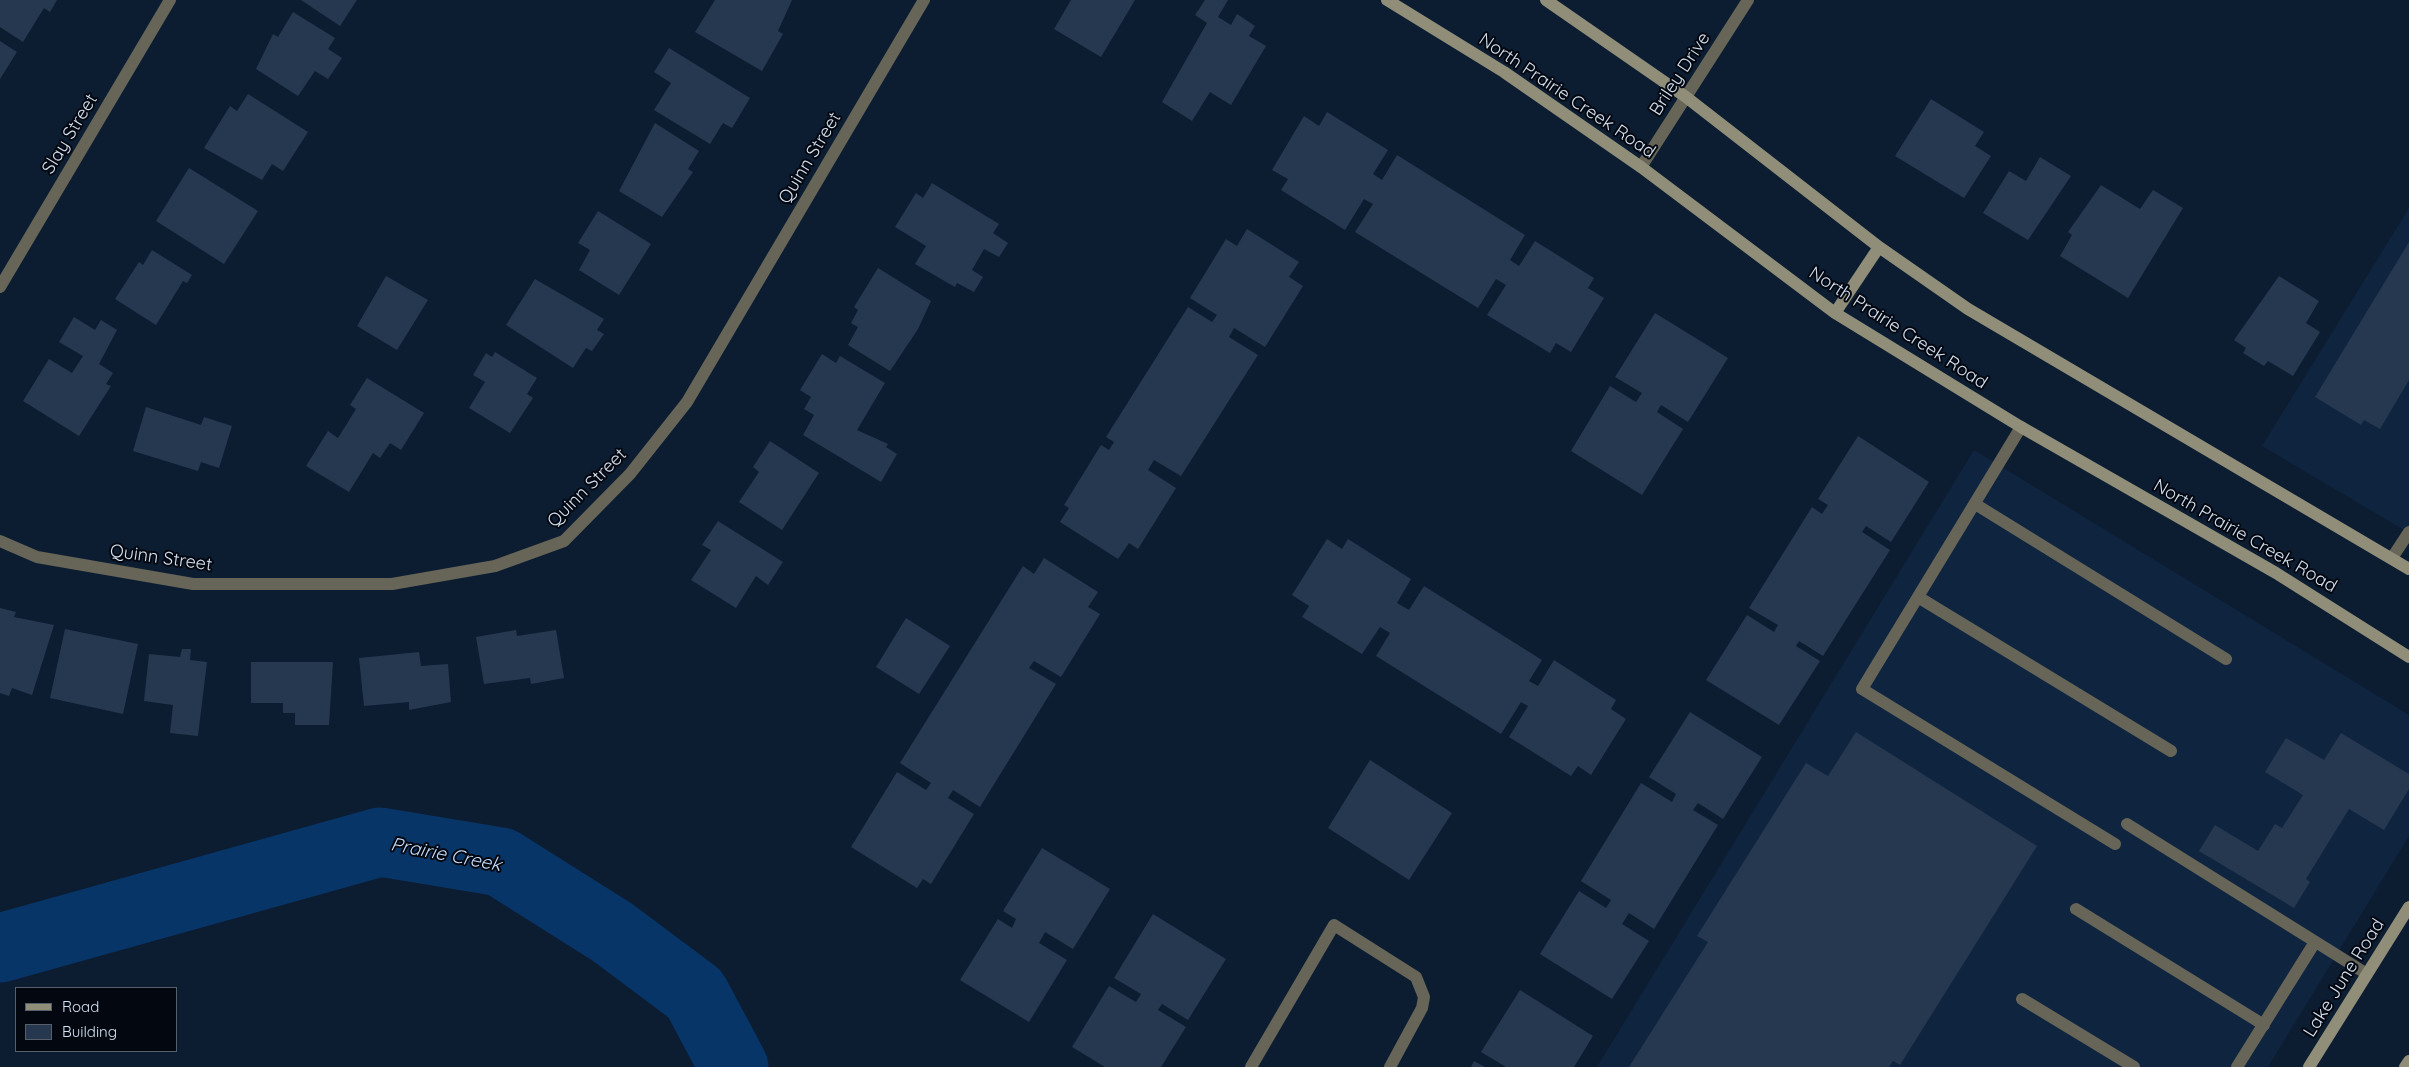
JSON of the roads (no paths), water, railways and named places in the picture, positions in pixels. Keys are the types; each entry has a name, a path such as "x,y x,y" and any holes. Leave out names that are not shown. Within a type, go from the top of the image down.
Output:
{"main road":[{"name":"North Prairie Creek Road","path":"1387,0 1504,72 1641,167 1835,313 2021,427 2276,572 2409,657"},
{"path":"1546,0 1686,97 1879,247 1968,309 2409,569"},
{"path":"1835,313 1879,247"},
{"name":"Lake June Road","path":"2310,1067 2409,907"},
{"path":"2406,1067 2409,1061"}],"street":[{"name":"Slay Street","path":"0,286 170,0"},
{"name":"Quinn Street","path":"0,541 37,557 192,584 392,584 495,566 564,541 630,474 687,402 924,0"},
{"name":"Briley Drive","path":"1641,167 1748,0"},
{"path":"2021,427 1862,689 2115,844"},
{"path":"1975,504 2226,659"},
{"path":"2392,558 2409,532"},
{"path":"1918,597 2171,751"},
{"path":"2127,824 2367,974"},
{"path":"2076,909 2264,1025"},
{"path":"1251,1067 1334,925 1416,977 1424,997 1422,1008 1390,1067"},
{"path":"2237,1067 2315,942"},
{"path":"2022,999 2134,1067"}],"waterway":[{"name":"Prairie Creek","path":"0,948 380,842 501,862 612,932 695,994 734,1067"}]}
